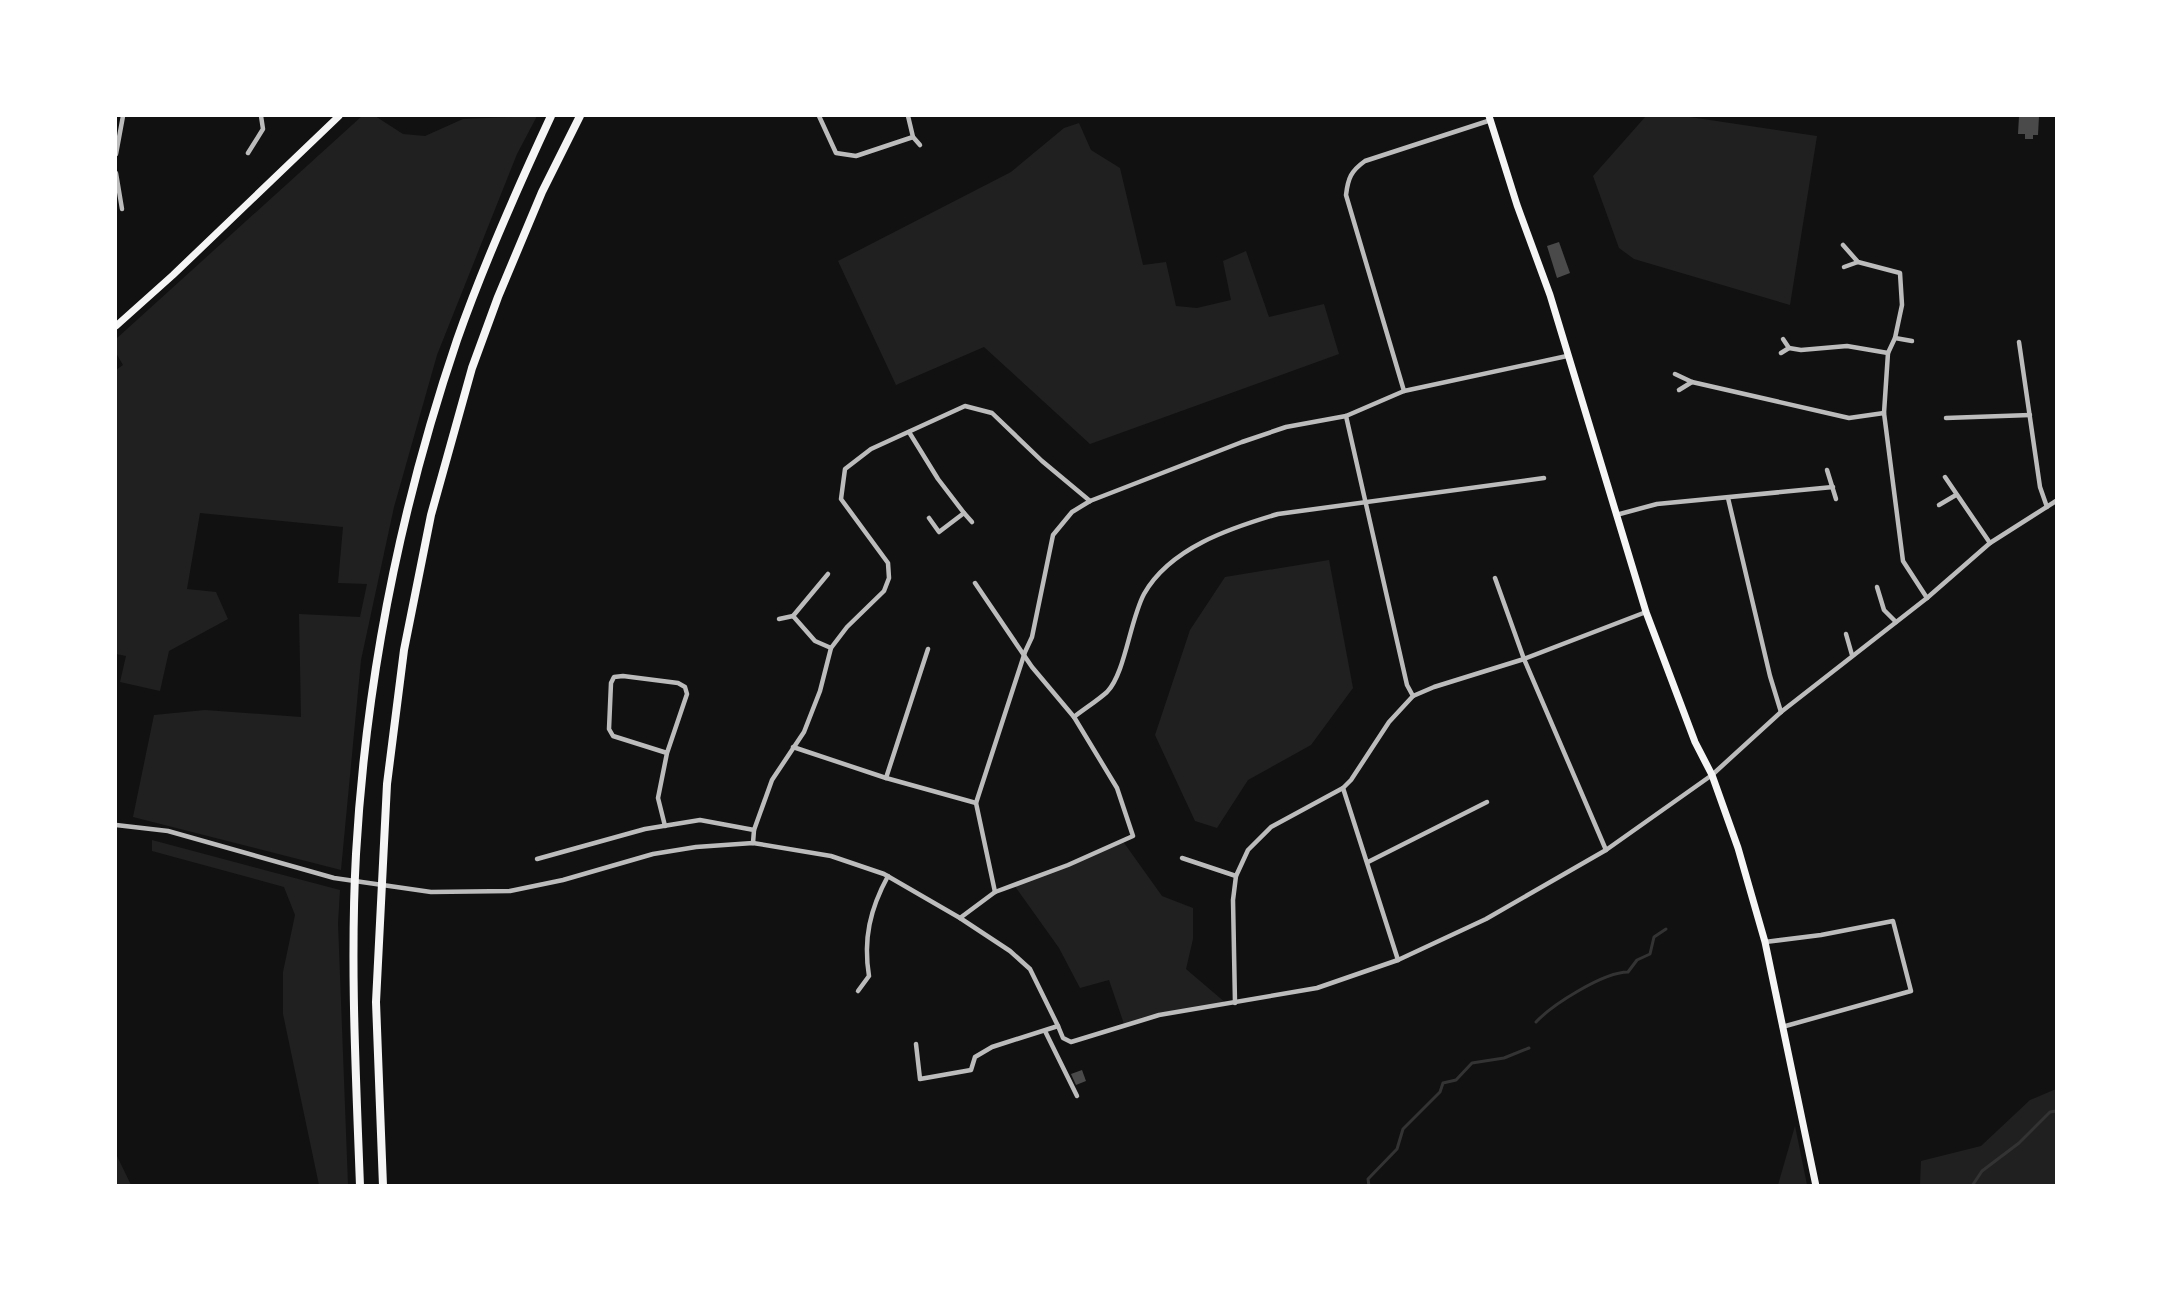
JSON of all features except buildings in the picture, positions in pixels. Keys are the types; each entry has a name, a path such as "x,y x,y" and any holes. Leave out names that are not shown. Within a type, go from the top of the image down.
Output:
{"highway":[{"path":"360,1185 354,921 356,855 362,778 380,637 423,457 457,341 493,244 551,116"},
{"path":"382,1185 376,1002 387,783 404,650 431,515 472,368 498,297 543,192 580,116"}],"main road":[{"path":"116,326 173,275 339,116"},
{"path":"1490,118 1517,205 1550,295 1646,612 1695,742 1712,775 1738,848 1765,942 1816,1185"}],"street":[{"path":"116,154 123,116"},
{"path":"248,153 263,129 261,116"},
{"path":"819,116 836,153 856,156 914,136"},
{"path":"908,116 914,136 920,145"},
{"path":"1404,391 1346,195 1348,177 1353,169 1365,160 1490,118"},
{"path":"116,173 122,209"},
{"path":"1843,245 1858,262 1900,273 1902,305 1895,338 1888,353 1884,413 1903,561 1927,598"},
{"path":"1844,267 1858,262"},
{"path":"1895,338 1912,341"},
{"path":"1783,339 1789,348"},
{"path":"2019,342 2040,488 2047,507"},
{"path":"1781,353 1789,348 1801,350 1847,346 1888,353"},
{"path":"995,892 976,803 1025,652 1032,637 1053,535 1072,512 1090,501 1286,427 1346,416 1404,391 1567,356"},
{"path":"1675,374 1692,382 1849,418 1884,413"},
{"path":"1679,390 1692,382"},
{"path":"753,843 754,830 772,780 804,732 820,691 831,648 847,627 884,591 889,579 888,563 841,499 845,469 871,449 965,406 992,413 1042,461 1090,501"},
{"path":"1346,416 1407,685 1413,696"},
{"path":"1946,418 2030,416"},
{"path":"909,432 938,479 972,522"},
{"path":"1827,470 1836,499"},
{"path":"1945,477 1990,543"},
{"path":"1074,717 1108,691 1116,678 1144,593 1166,567 1190,549 1243,524 1266,518 1544,478"},
{"path":"1616,515 1657,504 1833,487"},
{"path":"1939,506 1956,495"},
{"path":"1728,498 1770,676 1781,711"},
{"path":"116,825 168,831 334,878 431,892 510,891 563,880 653,854 696,847 753,843 831,856 888,876 960,918 1010,951 1030,969 1063,1038 1071,1042 1159,1015 1317,988 1398,960 1486,919 1606,850 1712,775 1781,711 1927,598 1990,543 2056,501"},
{"path":"928,518 939,532 964,513"},
{"path":"779,619 793,616 828,574"},
{"path":"1495,578 1524,659 1606,850"},
{"path":"960,918 995,892 1068,865 1133,836 1117,788 1074,717 1032,667 1025,652 975,583"},
{"path":"1877,586 1884,610 1896,622"},
{"path":"1235,1003 1233,912 1236,876 1248,850 1271,827 1343,788 1351,780 1389,723 1413,696 1434,687 1524,659 1646,612"},
{"path":"793,616 815,641 831,648"},
{"path":"1846,634 1852,655"},
{"path":"886,778 928,649"},
{"path":"665,826 658,798 667,753 687,694 685,687 678,682 614,677 611,683 609,729 613,736 667,753"},
{"path":"793,747 886,778 976,803"},
{"path":"1343,788 1398,960"},
{"path":"1368,862 1487,802"},
{"path":"537,859 665,826 700,820 718,821 754,830"},
{"path":"1182,858 1236,876"},
{"path":"858,992 869,976 866,956 869,921 888,876"},
{"path":"1765,942 1821,935 1893,921 1911,991 1782,1027"},
{"path":"916,1044 920,1079 971,1071 975,1057 992,1047 1058,1026"},
{"path":"1045,1031 1077,1096"}],"shaded area":[{"path":"362,116 375,116 403,134 425,136 463,119 537,116 517,154 437,355 394,507 361,660 341,870 133,817 154,715 205,710 301,717 299,614 360,617 367,584 338,583 343,527 200,513 187,589 216,592 228,619 169,651 160,691 120,682 126,656 116,654 116,370 123,365 116,353 116,339"},
{"path":"1646,116 1683,116 1817,136 1790,305 1634,259 1619,248 1593,176"},
{"path":"1079,123 1091,150 1120,168 1143,265 1166,262 1176,306 1197,308 1231,300 1223,261 1246,251 1269,317 1324,304 1339,354 1090,444 984,347 896,385 838,261 1011,172 1064,128"},
{"path":"1329,560 1353,688 1311,745 1248,780 1217,828 1195,821 1155,735 1190,630 1225,577"},
{"path":"152,840 340,890 338,923 348,1185 319,1185 283,1014 283,972 295,915 284,887 152,851"},
{"path":"1122,840 1162,896 1193,908 1193,939 1186,969 1227,1004 1157,1013 1124,1024 1109,980 1080,988 1059,948 1014,885 1068,865"},
{"path":"2056,1089 2056,1185 1920,1185 1921,1161 1981,1146 2030,1100"},
{"path":"1795,1126 1807,1185 1778,1185"},
{"path":"116,1154 131,1185 116,1185"}],"waterway":[{"path":"1536,1022 1579,990 1606,977 1628,972 1637,960 1650,954 1654,937 1666,929"},
{"path":"1369,1186 1368,1179 1397,1149 1403,1129 1440,1092 1443,1083 1456,1080 1472,1063 1504,1058 1529,1048"},
{"path":"1972,1186 1982,1171 2019,1143 2050,1112 2056,1111"}]}
